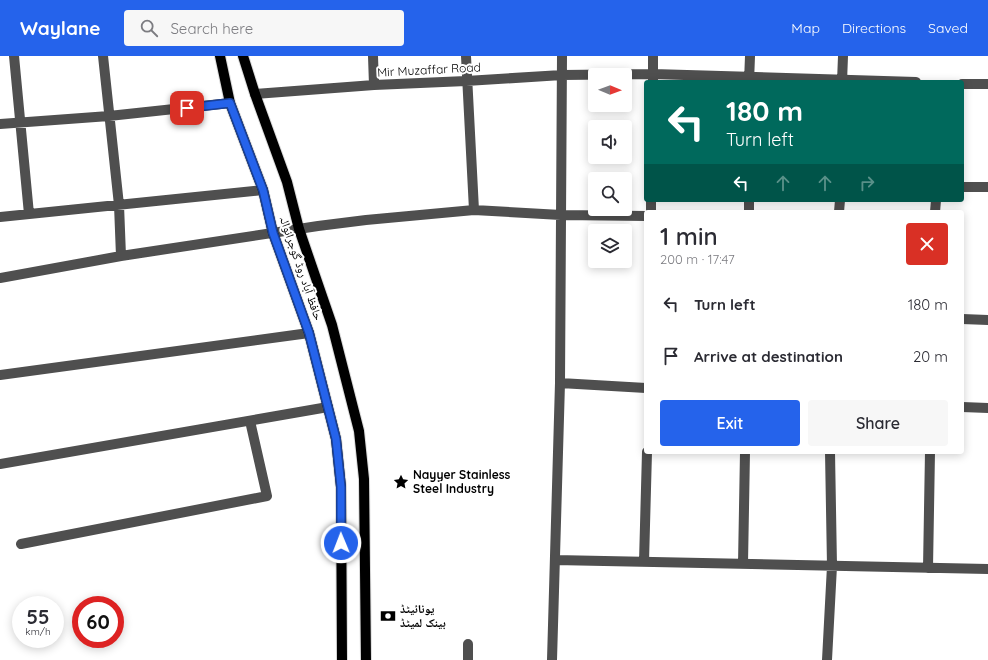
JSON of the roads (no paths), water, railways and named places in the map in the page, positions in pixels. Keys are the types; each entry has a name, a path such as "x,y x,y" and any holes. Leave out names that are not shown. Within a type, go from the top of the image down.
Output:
{"main road":[{"name":"حافظ آباد روڈ گوجرانوالہ","path":"220,56 230,103 263,190 273,233 309,333 336,439 341,487 342,660"},
{"name":"حافظ آباد روڈ گوجرانوالہ","path":"243,56 287,182 299,228 332,325 359,431 364,479 366,660"}],"street":[{"path":"14,56 29,214"},
{"path":"103,56 119,205 121,256"},
{"path":"373,56 374,85"},
{"path":"466,56 466,81 474,210"},
{"path":"552,660 560,383 562,56"},
{"path":"653,56 653,78"},
{"path":"749,79 750,56"},
{"path":"842,80 843,56"},
{"name":"Mir Muzaffar Road","path":"255,94 374,85 562,75 796,80"},
{"path":"964,84 988,84"},
{"path":"0,124 109,116 230,103"},
{"path":"964,187 988,188"},
{"path":"0,217 263,190"},
{"path":"0,278 121,256 299,228 366,220 474,210 561,215 644,216"},
{"path":"964,320 988,320"},
{"path":"0,375 309,333"},
{"path":"560,383 644,388"},
{"path":"0,464 328,407"},
{"path":"964,407 988,408"},
{"path":"22,544 266,496 250,421"},
{"path":"644,562 647,454"},
{"path":"743,564 745,454"},
{"path":"827,660 832,566 830,454"},
{"path":"928,568 930,454"},
{"path":"555,560 988,569"},
{"path":"468,644 468,660"}],"place":[{"name":"Nayyer Stainless Steel Industry","path":"401,482"},
{"name":"یونائیٹڈ بینک لمیٹڈ","path":"388,616"}]}
